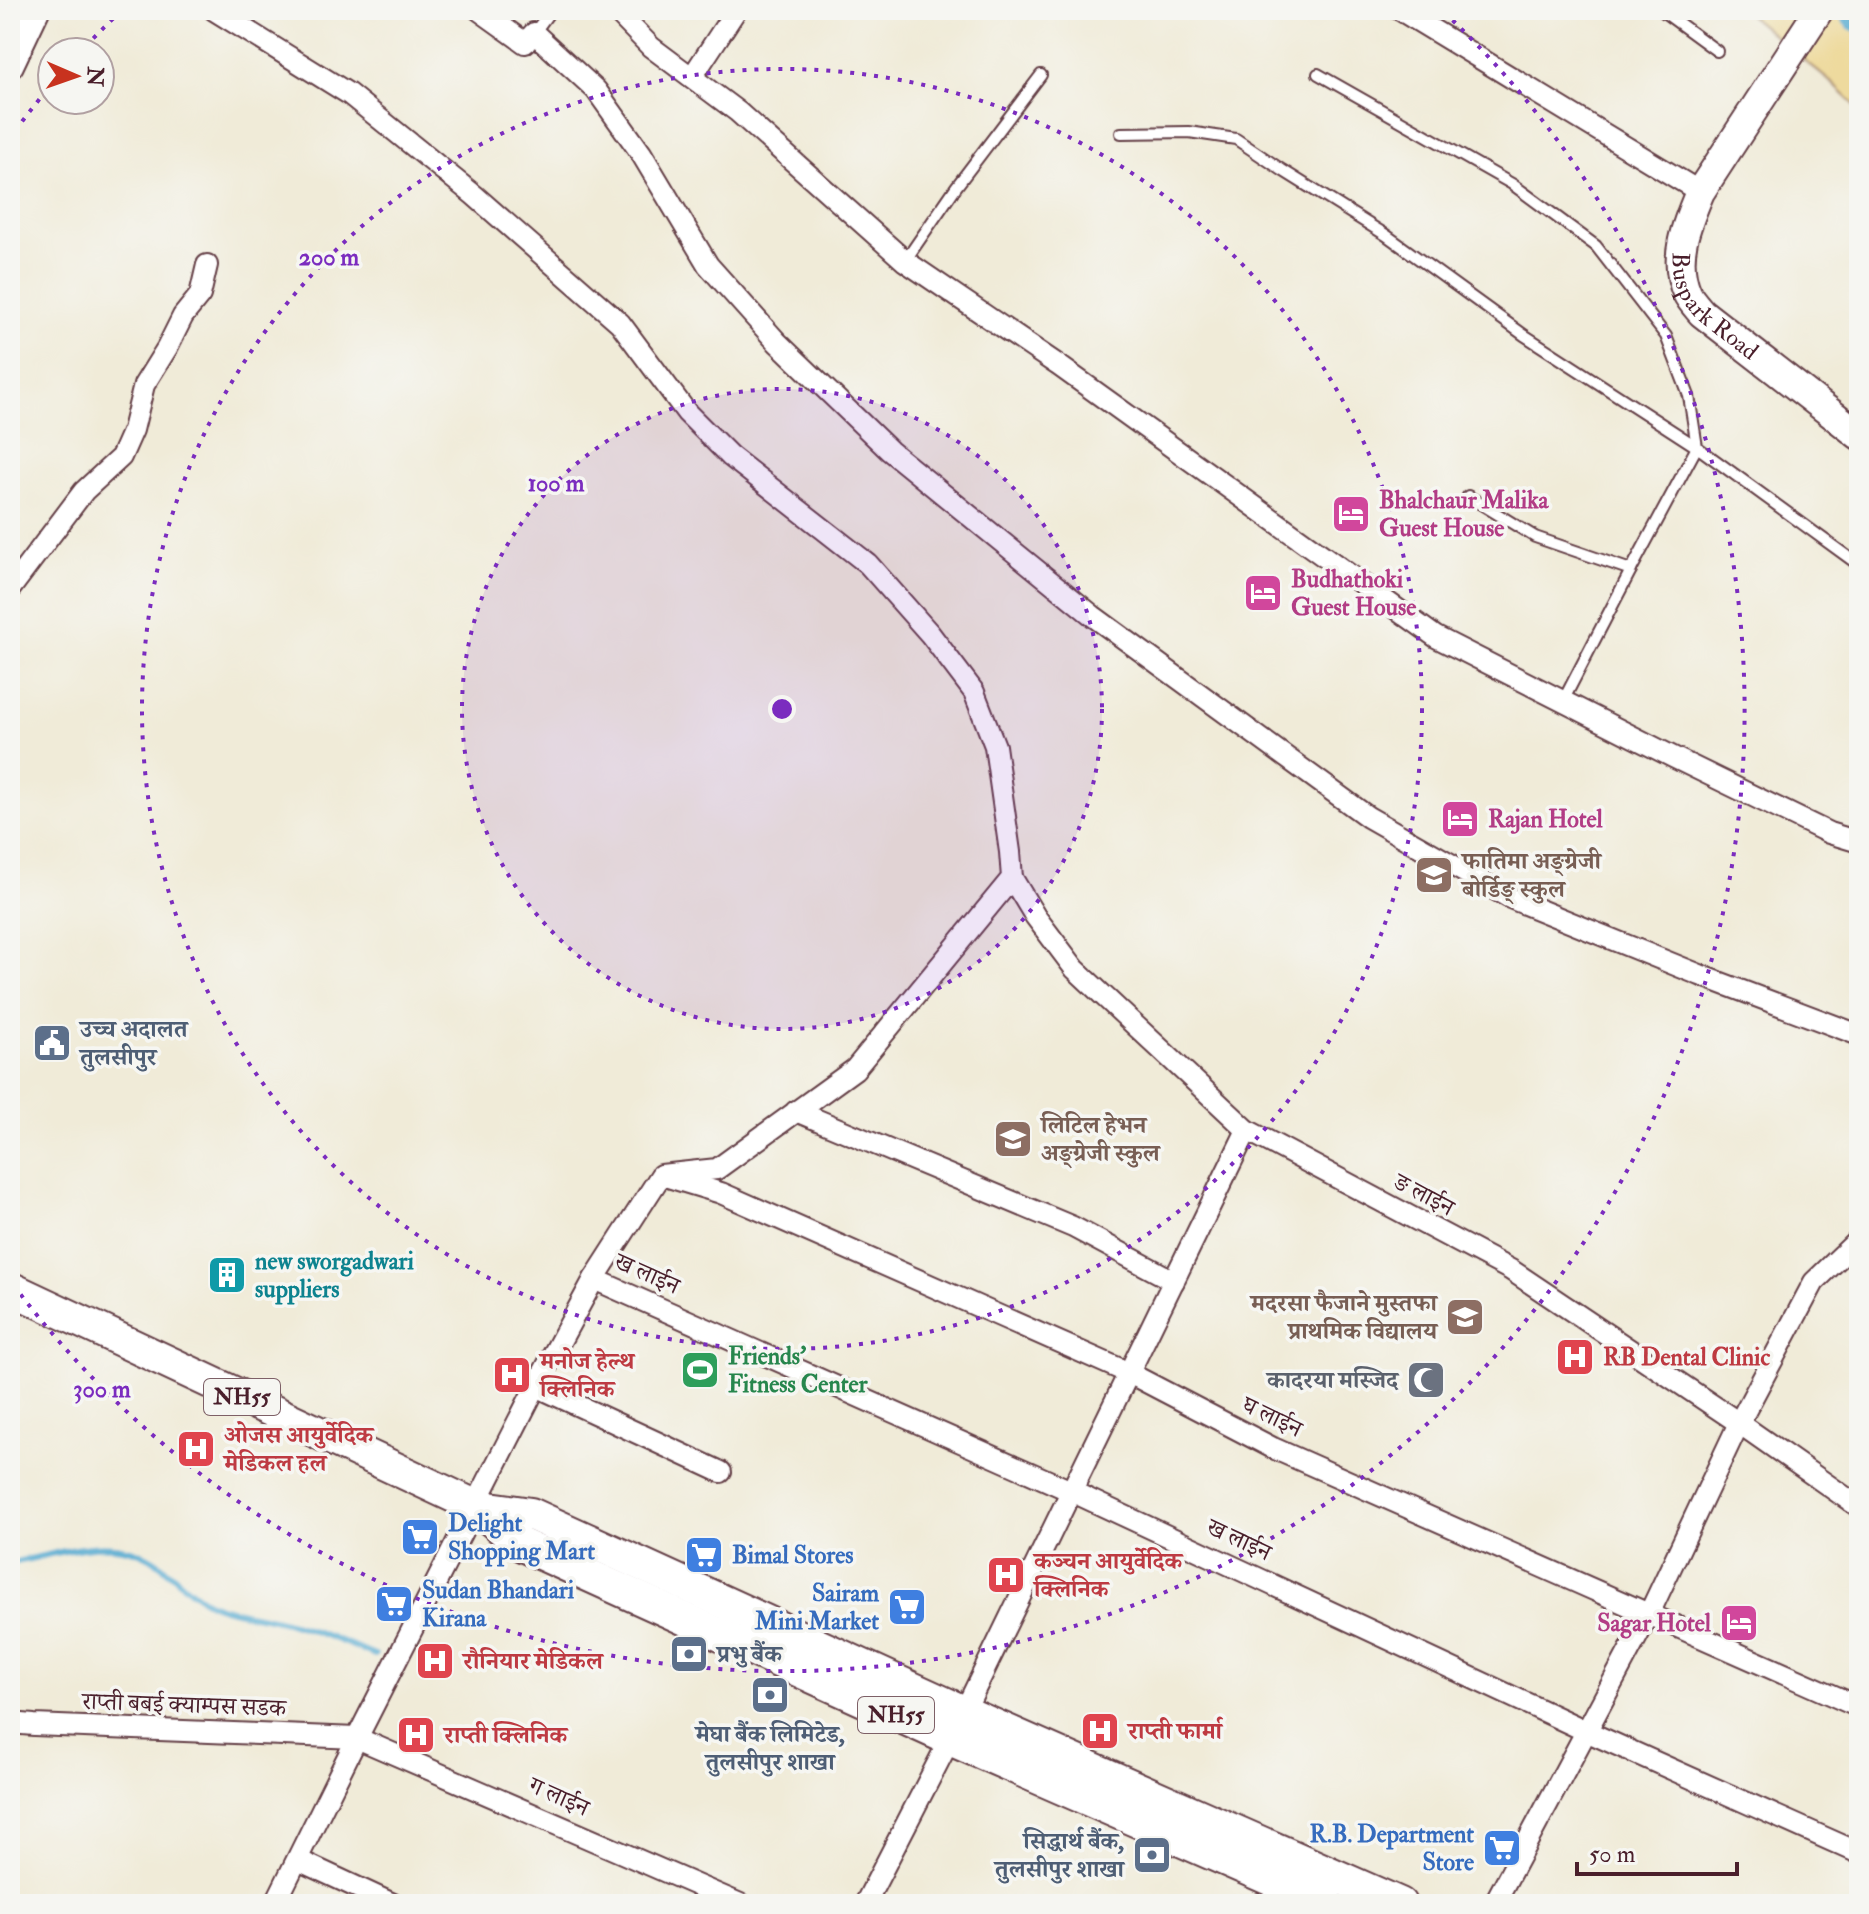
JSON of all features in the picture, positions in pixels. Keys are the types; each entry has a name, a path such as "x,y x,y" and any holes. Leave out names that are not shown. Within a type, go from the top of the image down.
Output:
{"main road":[{"name":"Buspark Road","path":"1819,10 1700,192 1680,248 1681,271 1688,295 1702,313 1859,435"},
{"name":"NH55","path":"10,1288 475,1506 531,1514 957,1726 1327,1904"},
{"name":"NH55","path":"957,1726 1400,1904"}],"street":[{"path":"10,65 36,10"},
{"path":"214,10 349,94 474,195 620,323 687,413 730,456 868,564 930,634 974,692 995,746 1012,878 855,1069 717,1169 661,1175 594,1279 536,1386 275,1904"},
{"path":"479,10 525,43 534,33 596,90 641,153 708,265 777,342 890,451 1093,616 1368,817 1510,898 1859,1035"},
{"path":"615,10 651,47 738,112 905,261 1058,365 1436,637 1829,833 1859,842"},
{"path":"692,77 736,10"},
{"path":"1400,10 1700,192"},
{"path":"10,589 84,491 121,457 133,430 144,385 183,316 200,295 207,265"},
{"name":"ङ लाईन","path":"1012,878 1035,916 1075,969 1247,1130 1511,1270 1859,1507"},
{"path":"796,1111 1073,1227 1174,1281"},
{"path":"865,1904 957,1726 1247,1130"},
{"name":"घ लाईन","path":"661,1175 721,1193 1129,1373 1273,1448 1859,1707"},
{"path":"1494,1904 1649,1614 1739,1423 1814,1282 1859,1239"},
{"name":"ख लाईन","path":"594,1279 1071,1491 1586,1731 1859,1853"},
{"path":"536,1386 721,1472"},
{"name":"राप्ती बबई क्याम्पस सडक","path":"10,1723 357,1738"},
{"name":"ग लाईन","path":"357,1738 740,1904"},
{"path":"298,1860 393,1904"}],"lane":[{"path":"534,33 551,10"},
{"path":"1661,10 1717,51"},
{"path":"1318,74 1512,184 1596,246 1666,336 1689,396 1697,447 1563,701"},
{"path":"905,261 956,187 1041,75"},
{"path":"1121,133 1189,132 1236,139 1386,235 1524,335 1697,447 1859,565"},
{"path":"1468,496 1535,537 1631,570"}],"sand":[{"path":"1743,10 1859,10 1859,109 1833,84"}],"waterway":[{"path":"10,1563 86,1548 123,1548 141,1553 158,1563 193,1593 217,1606 300,1626 375,1655"}],"place":[{"name":"Bhalchaur Malika Guest House","path":"1351,514"},
{"name":"Budhathoki Guest House","path":"1263,593"},
{"name":"Rajan Hotel","path":"1460,819"},
{"name":"फातिमा अङ्‍ग्रेजी बोर्डिङ् स्कुल","path":"1434,875"},
{"name":"उच्च अदालत तुलसीपुर","path":"52,1043"},
{"name":"लिटिल हेभन अङ्‍ग्रेजी स्कुल","path":"1013,1139"},
{"name":"new sworgadwari suppliers","path":"227,1275"},
{"name":"मदरसा फैजाने मुस्तफा प्राथमिक विद्यालय","path":"1465,1317"},
{"name":"RB Dental Clinic","path":"1575,1357"},
{"name":"Friends' Fitness Center","path":"700,1370"},
{"name":"मनोज हेल्थ क्लिनिक","path":"512,1375"},
{"name":"कादरया मस्जिद","path":"1426,1380"},
{"name":"ओजस आयुर्वेदिक मेडिकल हल","path":"196,1449"},
{"name":"Delight Shopping Mart","path":"420,1537"},
{"name":"Bimal Stores","path":"704,1555"},
{"name":"कञ्चन आयुर्वेदिक क्लिनिक","path":"1006,1575"},
{"name":"Sudan Bhandari Kirana","path":"394,1604"},
{"name":"Sairam Mini Market","path":"907,1607"},
{"name":"Sagar Hotel","path":"1739,1623"},
{"name":"प्रभु बैंक","path":"689,1654"},
{"name":"रौनियार मेडिकल","path":"435,1661"},
{"name":"मेघा बैंक लिमिटेड, तुलसीपुर शाखा","path":"770,1695"},
{"name":"राप्ती फार्मा","path":"1100,1731"},
{"name":"राप्ती क्लिनिक","path":"416,1735"},
{"name":"R.B. Department Store","path":"1502,1848"},
{"name":"सिद्धार्थ बैंक, तुलसीपुर शाखा","path":"1152,1855"}]}
